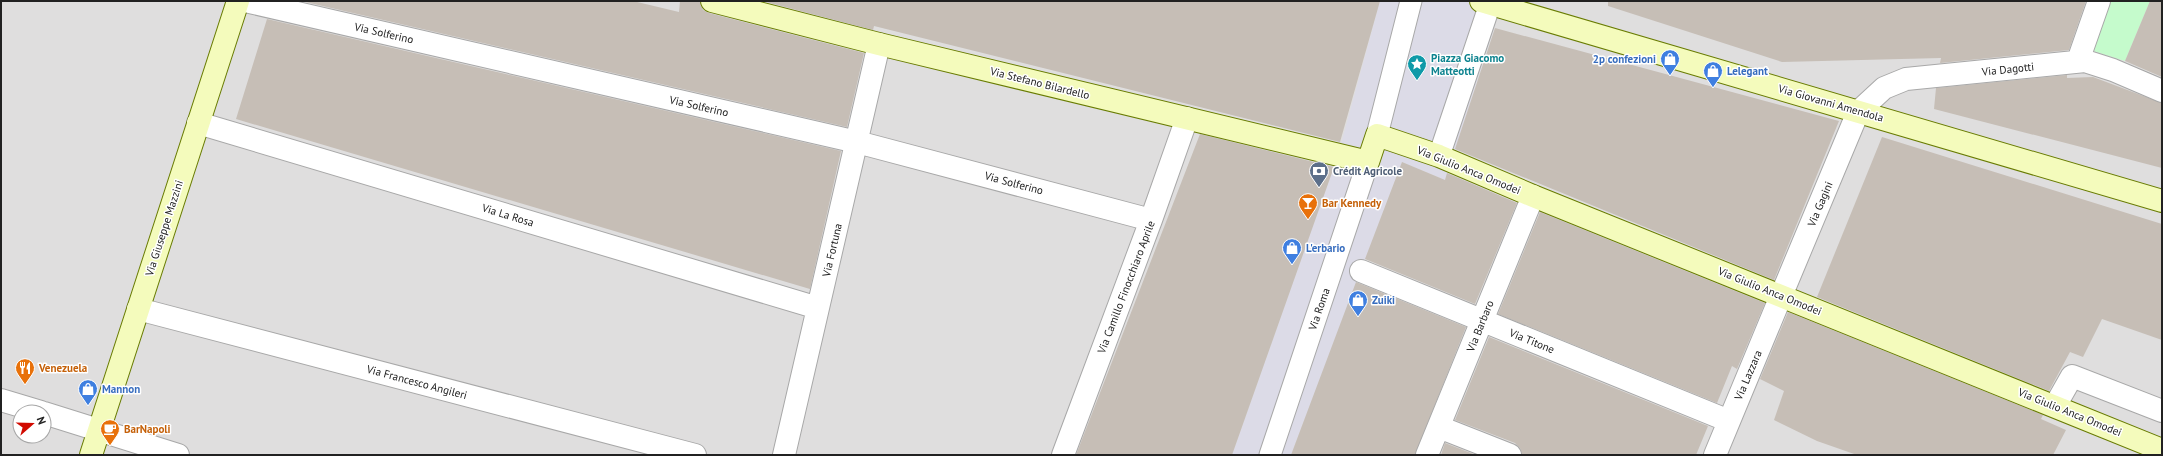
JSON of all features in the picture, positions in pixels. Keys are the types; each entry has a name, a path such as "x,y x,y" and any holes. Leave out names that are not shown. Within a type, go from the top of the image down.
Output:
{"main road":[{"name":"Via Giuseppe Mazzini","path":"91,455 238,1"},
{"name":"Via Stefano Bilardello","path":"712,1 879,44 1368,162"},
{"name":"Via Giovanni Amendola","path":"1487,3 2162,201"},
{"name":"Via Giulio Anca Omodei","path":"1377,135 1439,156 1533,196 2162,450"},
{"path":"1368,162 1377,135"}],"street":[{"name":"Via Solferino","path":"245,1 857,142 1151,220"},
{"path":"1377,135 1411,1"},
{"path":"2078,61 2099,1"},
{"path":"1439,156 1487,3"},
{"name":"Via Fortuna","path":"784,455 879,44"},
{"name":"Via Dagotti","path":"1858,112 1884,88 1906,79 2078,61 2085,61 2113,70 2162,91"},
{"name":"Via Gagini","path":"1782,296 1858,112"},
{"name":"Via Camillo Finocchiaro Aprile","path":"1062,455 1151,220 1187,118"},
{"name":"Via La Rosa","path":"198,123 818,308"},
{"name":"Via Roma","path":"1270,455 1368,162"},
{"name":"Via Barbaro","path":"1427,455 1533,196"},
{"name":"Via Titone","path":"1336,260 1729,421"},
{"name":"Via Lazzara","path":"1715,455 1782,296"},
{"name":"Via Francesco Angileri","path":"138,309 695,455"},
{"path":"2055,406 2072,376 2162,411"},
{"path":"1,400 14,404"},
{"path":"52,415 178,455"},
{"path":"1439,427 1510,455"}],"shaded area":[{"path":"1,1 2162,1 2162,455 1,455"},
{"path":"1380,1 1501,1 1494,28 1445,180 1402,162 1291,455 1232,455 1338,155"}],"green space":[{"path":"2110,1 2150,1 2125,61 2090,50"}],"building":[{"path":"301,1 633,1 679,12 680,1 700,1 703,10 709,13 864,53 847,127"},
{"path":"762,1 1380,1 1340,142 874,26 873,30"},
{"path":"1608,1 2086,1 2069,50 1940,63 1941,58 1782,62 1608,6"},
{"path":"2150,1 2162,1 2162,77 2125,61"},
{"path":"267,19 841,151 810,289 236,119"},
{"path":"1495,28 1839,121 1774,280 1455,149"},
{"path":"2067,75 2067,78 2093,77 2162,103 2162,168 1934,109 1936,88"},
{"path":"1200,134 1334,167 1232,455 1076,455"},
{"path":"1882,137 2162,224 2162,340 2102,319 2083,357 2070,352 2049,391 1817,297"},
{"path":"1402,162 1445,180 1447,173 1517,203 1475,304 1365,259"},
{"path":"1540,212 1765,303 1737,369 1732,366 1717,403 1498,314"},
{"path":"1356,282 1466,327 1415,455 1291,455"},
{"path":"1788,312 2043,415 2041,419 2066,430 2053,455 1857,455 1817,441 1774,420 1784,391 1760,379"},
{"path":"1489,337 1708,426 1696,455 1522,455 1520,448 1515,443 1455,420"},
{"path":"1445,443 1476,455 1441,455"}],"place":[{"name":"2p confezioni","path":"1670,76"},
{"name":"Piazza Giacomo Matteotti","path":"1417,81"},
{"name":"Lelegant","path":"1713,88"},
{"name":"Crédit Agricole","path":"1319,188"},
{"name":"Bar Kennedy","path":"1308,220"},
{"name":"L'erbario","path":"1292,265"},
{"name":"Zuiki","path":"1358,317"},
{"name":"Venezuela","path":"25,385"},
{"name":"Mannon","path":"88,406"},
{"name":"BarNapoli","path":"110,446"}]}
